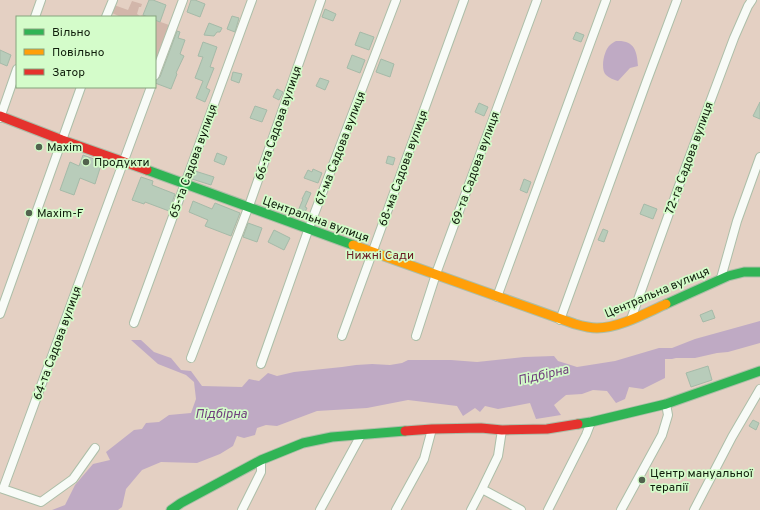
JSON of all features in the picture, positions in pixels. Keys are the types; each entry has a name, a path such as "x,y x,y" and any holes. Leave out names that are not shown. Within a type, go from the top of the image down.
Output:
{"street":[{"path":"35,16 41,0"},
{"path":"106,16 113,0"},
{"path":"156,72 182,0"},
{"name":"65-та Садова вулиця","path":"134,323 252,0"},
{"name":"66-та Садова вулиця","path":"191,358 248,207 321,0"},
{"name":"67-ма Садова вулиця","path":"261,364 309,229 396,0"},
{"name":"68-ма Садова вулиця","path":"342,336 464,0"},
{"name":"69-та Садова вулиця","path":"416,336 436,275 537,0"},
{"path":"497,297 606,0"},
{"path":"560,320 677,0"},
{"name":"72-га Садова вулиця","path":"631,319 734,38 752,0"},
{"path":"0,117 16,72"},
{"path":"0,314 81,88"},
{"name":"64-та Садова вулиця","path":"96,448 73,479 42,502 3,489 151,88"},
{"name":"Центральна вулиця","path":"0,117 574,324 604,328 617,325 680,298 720,278 748,271 760,272"},
{"path":"720,278 737,221 760,157"},
{"path":"171,510 181,503 261,460 303,443 332,437 432,429 547,429 591,422 666,404 760,370"},
{"path":"694,510 732,437 760,389"},
{"path":"621,510 662,435 668,416 666,404"},
{"path":"548,510 586,435 591,422"},
{"path":"396,510 424,459 432,429"},
{"path":"471,510 498,456 502,430"},
{"path":"320,510 361,435"},
{"path":"242,510 261,472 261,460"},
{"path":"482,489 521,510"}],"green space":[{"name":"Нижні Сади","path":"0,0 760,0 760,510 0,510"}],"shaded area":[{"path":"132,1 142,4 141,7 139,7 137,14 140,16 119,16 112,13 114,5 128,10"},
{"path":"156,20 169,25 156,65"}],"water":[{"path":"616,41 631,44 637,55 638,66 630,68 618,81 607,76 603,68 606,51 612,43"},
{"name":"Підбірна","path":"760,321 760,343 728,352 695,358 665,359 665,378 643,389 629,387 625,399 616,403 607,391 593,390 582,394 566,395 554,405 561,415 536,419 530,403 498,409 485,406 480,412 475,408 463,416 457,406 408,400 367,408 317,411 277,426 266,425 257,428 255,435 244,438 237,436 233,446 220,454 197,463 161,462 142,470 126,489 122,507 118,510 52,510 65,505 75,485 93,464 110,460 106,452 134,430 142,429 146,423 159,422 169,415 191,413 196,399 194,382 186,375 158,364 131,340 141,340 154,352 171,358 181,370 191,371 202,386 242,387 249,379 259,381 268,373 277,376 294,372 356,365 390,365 402,363 408,360 451,360 477,362 524,357 554,356 558,361 577,367 615,361 659,348 672,348 695,339"}],"building":[{"path":"149,0 166,5 160,22 156,20 156,16 143,15"},
{"path":"191,0 205,4 200,17 187,12"},
{"path":"325,9 336,14 333,21 322,17"},
{"path":"232,16 239,18 235,32 227,29"},
{"path":"209,23 222,28 220,32 217,32 214,36 204,35"},
{"path":"177,31 180,32 178,38 185,40 180,54 184,56 176,73 177,74 171,89 156,83 156,80 160,77"},
{"path":"360,32 374,37 369,50 355,45"},
{"path":"576,32 584,35 581,42 573,39"},
{"path":"203,42 217,47 210,67 214,68 206,88 210,90 205,102 196,98 203,81 195,78 203,57 198,56"},
{"path":"0,50 11,55 7,66 0,63"},
{"path":"352,55 365,60 360,73 347,68"},
{"path":"381,59 394,64 390,77 376,72"},
{"path":"233,72 242,74 239,83 231,80"},
{"path":"320,78 329,81 325,90 316,86"},
{"path":"277,89 283,92 279,100 273,97"},
{"path":"760,102 760,119 753,116"},
{"path":"479,103 488,107 484,116 475,112"},
{"path":"255,106 267,110 262,122 250,118"},
{"path":"217,153 227,157 224,165 214,161"},
{"path":"83,155 102,162 95,184 80,178 74,195 60,190 70,162 79,166"},
{"path":"388,156 395,158 393,165 386,163"},
{"path":"313,169 322,173 318,183 304,178 308,170 312,172"},
{"path":"195,171 214,177 211,185 192,179"},
{"path":"141,177 153,181 152,185 175,194 169,211 145,202 144,204 132,200"},
{"path":"524,179 531,182 527,193 520,190"},
{"path":"306,191 311,193 305,207 307,208 304,214 298,211"},
{"path":"193,201 212,209 215,203 240,213 231,236 205,226 208,220 189,212"},
{"path":"644,204 657,209 653,219 640,214"},
{"path":"248,223 262,228 257,242 243,237"},
{"path":"603,229 608,231 604,242 598,240"},
{"path":"274,230 290,238 284,250 268,242"},
{"path":"712,310 715,318 703,322 700,315"},
{"path":"708,366 712,380 691,387 686,373"},
{"path":"753,420 759,423 756,430 749,426"}],"traffic: fast":[{"path":"147,170 353,245"},
{"path":"666,304 728,276 744,272 760,272"},
{"path":"578,424 666,404 760,371"},
{"path":"171,510 181,503 261,460 303,443 332,437 405,431"}],"traffic: slow":[{"path":"353,245 586,327 597,328 614,326 666,304"}],"traffic: jam":[{"path":"0,116 147,170"},
{"path":"405,431 481,428 502,430 547,429 578,424"}],"place":[{"name":"Maxim","path":"39,147"},
{"name":"Продукти","path":"86,162"},
{"name":"Maxim-F","path":"29,213"},
{"name":"Центр мануальної терапії","path":"642,480"}]}
